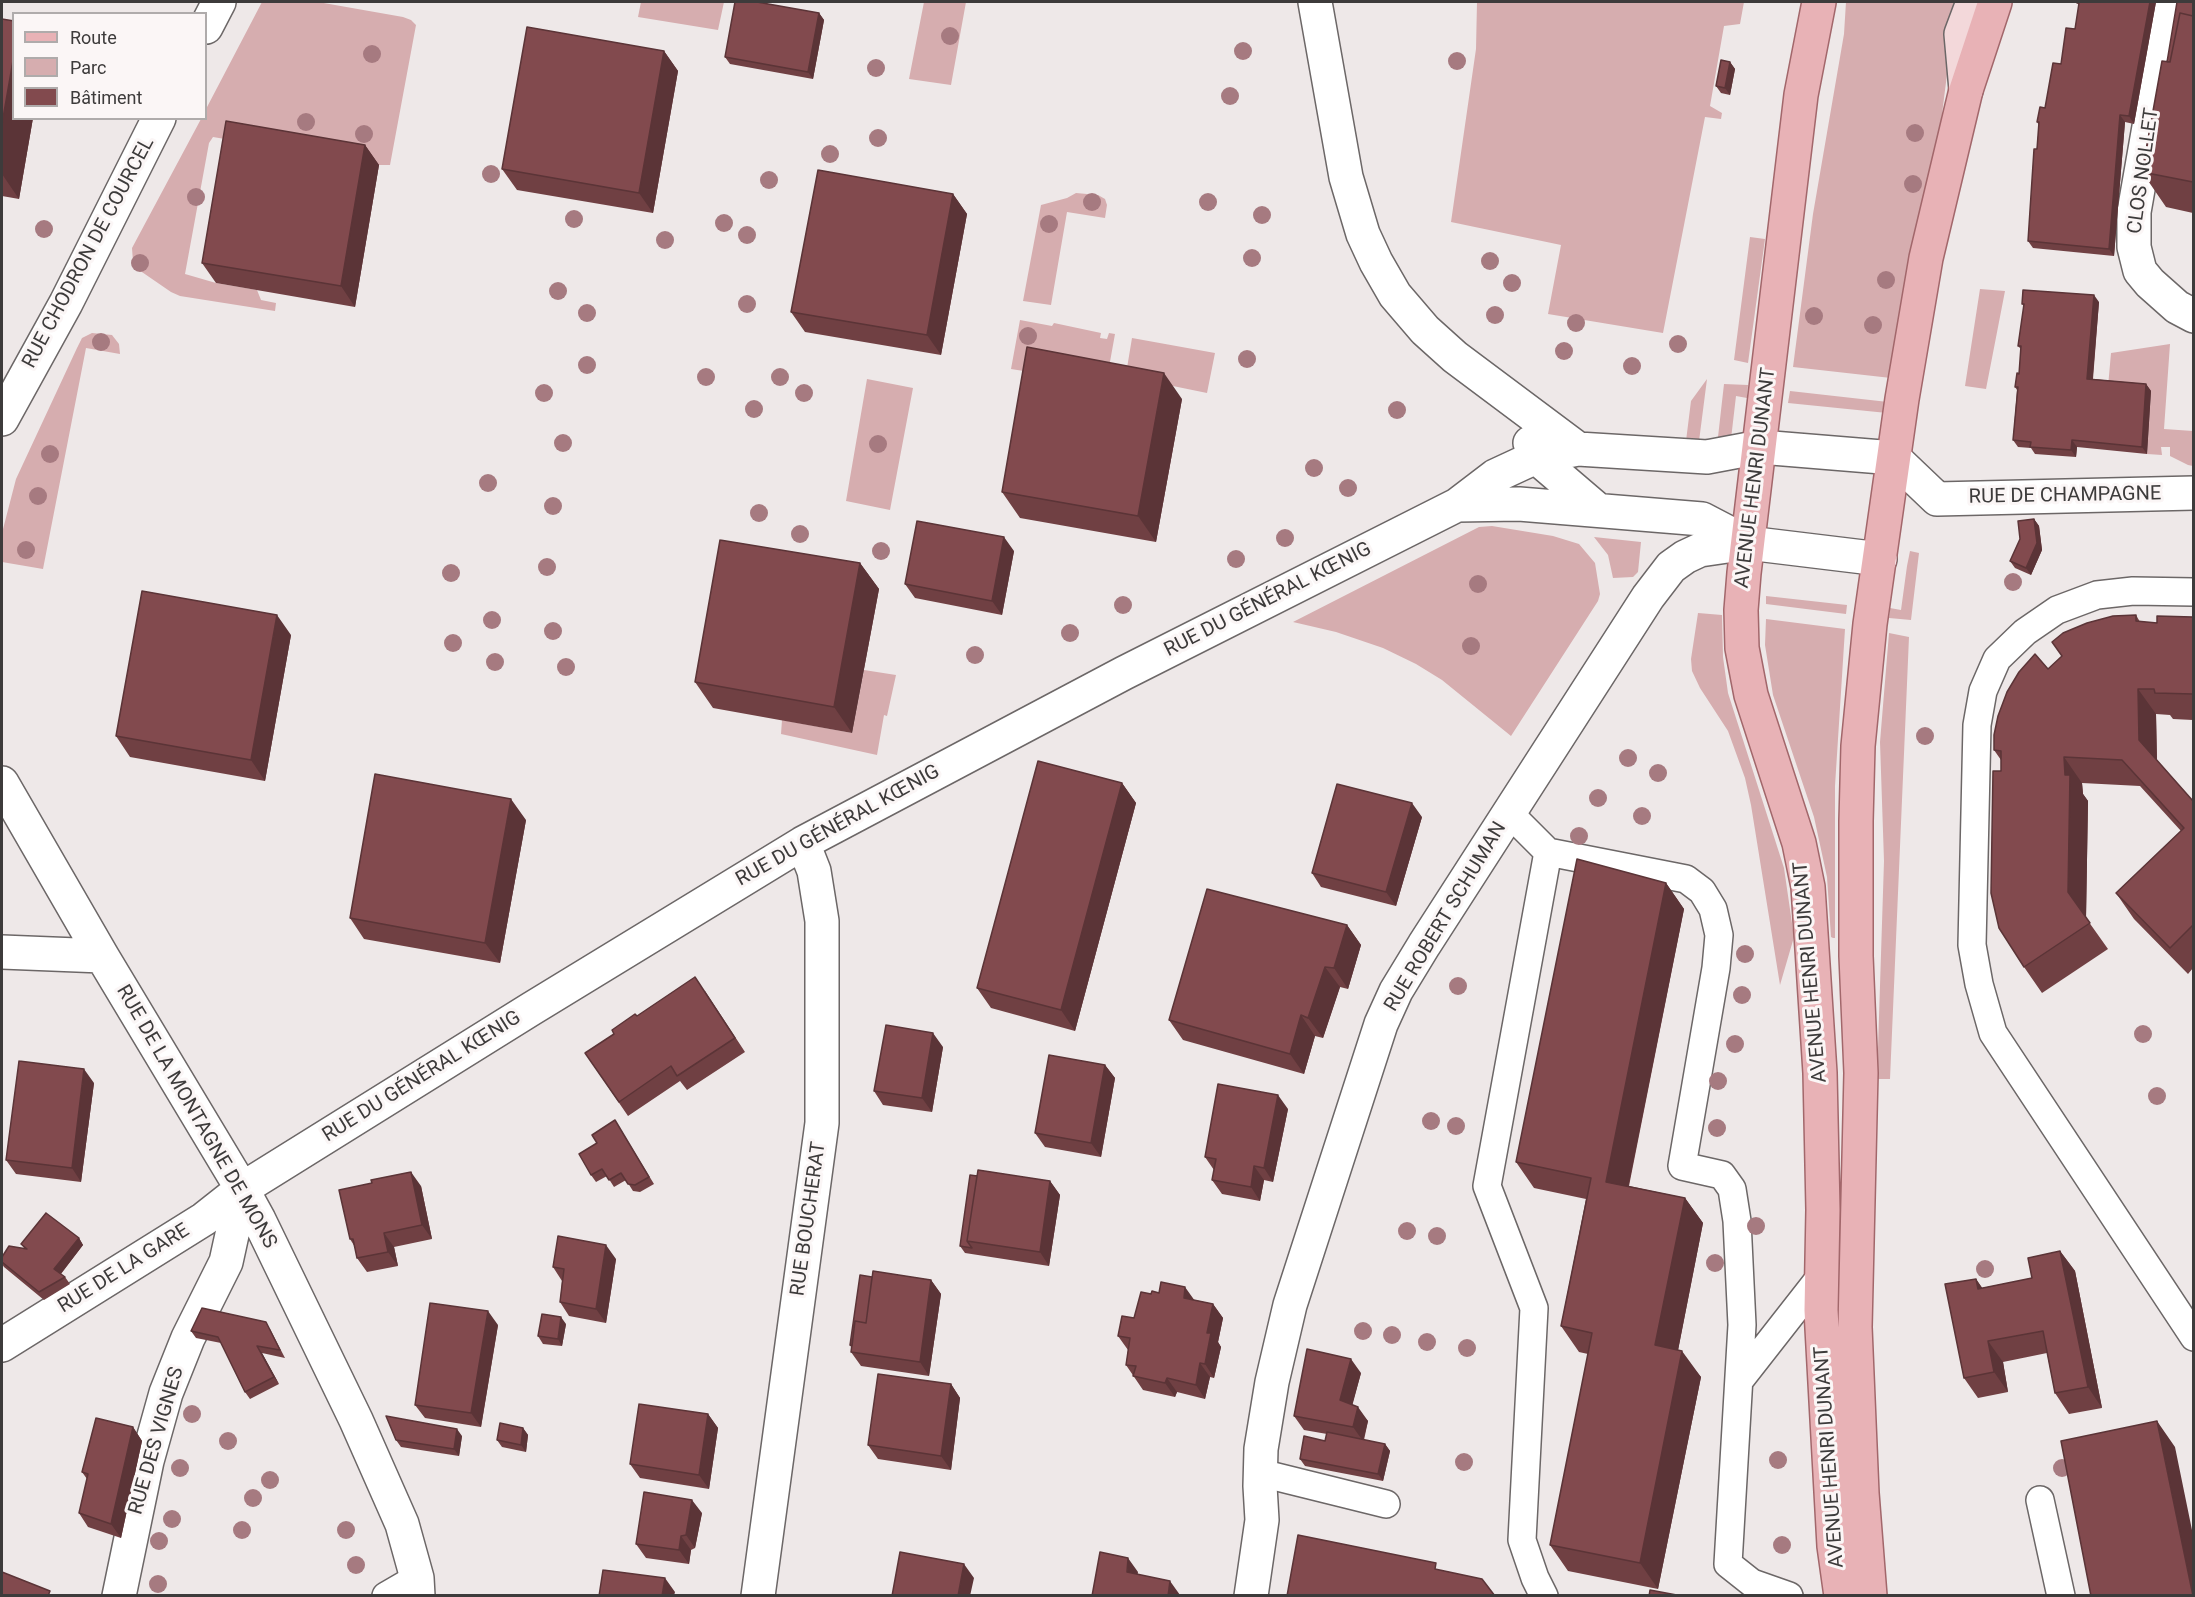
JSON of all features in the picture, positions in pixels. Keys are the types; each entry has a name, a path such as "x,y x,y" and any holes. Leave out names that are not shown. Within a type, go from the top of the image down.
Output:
{"main road":[{"name":"AVENUE HENRI DUNANT","path":"1819,2 1801,95 1741,610 1742,648 1751,695 1799,843 1808,887 1820,1073 1823,1210 1821,1310 1834,1546 1841,1596"},
{"path":"1966,90 1961,34 1973,2"},
{"name":"AVENUE HENRI DUNANT","path":"1870,1596 1862,1493 1855,1327 1861,1073 1856,956 1858,746 1870,624 1926,258 1966,90 1995,2"}],"street":[{"path":"207,25 219,2"},
{"path":"1315,2 1346,177 1363,234 1395,295 1425,330 1455,357 1578,449"},
{"name":"CLOS NOLLET","path":"2171,2 2134,212 2134,247 2140,271 2150,283 2177,307 2193,316"},
{"name":"RUE CHODRON DE COURCEL","path":"2,419 66,303 158,120"},
{"path":"1509,398 1536,457 1598,510"},
{"name":"RUE DU GÉNÉRAL KŒNIG","path":"242,1189 802,843 1124,673 1457,506 1495,476 1536,457 1578,449 1707,457 1760,447 1894,458"},
{"name":"RUE DE CHAMPAGNE","path":"1894,458 1937,499 2193,493"},
{"name":"RUE DU GÉNÉRAL KŒNIG","path":"1457,506 1520,504 1702,519 1748,543"},
{"path":"1748,543 1880,559"},
{"name":"RUE ROBERT SCHUMAN","path":"1251,1596 1262,1520 1261,1449 1272,1382 1290,1305 1382,1024 1396,991 1648,597 1671,567 1700,550 1748,543"},
{"name":"RUE DE LA MONTAGNE DE MONS","path":"2,783 102,956 242,1189 356,1420 402,1524 418,1587"},
{"name":"RUE BOUCHERAT","path":"758,1596 822,1123 822,921 814,871 802,843"},
{"path":"2,952 102,956"},
{"name":"RUE DE LA GARE","path":"2,1345 204,1219 242,1189"},
{"name":"RUE DES VIGNES","path":"119,1596 147,1461 166,1393 188,1338 226,1262 242,1189"}],"lane":[{"path":"2193,592 2133,591 2097,595 2057,610 2025,632 1997,659 1983,691 1977,725 1972,945 1979,984 1993,1033 2193,1337"},
{"path":"1509,813 1548,852 1686,879 1702,891 1713,909 1719,935 1716,968 1682,1166 1722,1175 1732,1189 1737,1221 1742,1325 1728,1564 1752,1583 1789,1596"},
{"path":"1544,1596 1522,1540 1534,1308 1487,1186 1548,852"},
{"path":"1739,1381 1822,1275"},
{"path":"1261,1473 1386,1504"},
{"path":"2040,1500 2061,1596"},
{"path":"386,1596 418,1587"}],"green space":[{"path":"262,2 318,2 403,17 416,25 390,165 213,137 209,143 185,274 216,283 257,290 261,300 276,303 275,311 180,296 139,270 133,262 132,248 200,120 207,120 207,107"},
{"path":"641,2 724,2 718,30 638,17"},
{"path":"924,2 966,2 951,85 909,79"},
{"path":"1477,2 1744,2 1740,24 1724,26 1710,106 1722,113 1721,119 1705,117 1663,333 1548,314 1561,245 1451,222 1476,49"},
{"path":"1846,2 1962,2 1951,43 1934,177 1891,378 1793,367 1813,214 1844,34"},
{"path":"1076,193 1098,195 1105,199 1107,205 1105,218 1067,212 1051,305 1023,301 1041,205 1067,198"},
{"path":"1750,237 1765,239 1748,363 1734,360"},
{"path":"1980,289 2005,291 1986,389 1965,386"},
{"path":"1020,320 1052,326 1054,323 1101,333 1100,338 1107,339 1109,333 1115,334 1106,384 1011,369"},
{"path":"92,333 112,335 119,344 120,354 86,348 43,569 2,562 2,533 16,479 82,338"},
{"path":"1132,338 1215,353 1207,393 1129,377 1126,374"},
{"path":"2170,344 2164,429 2193,431 2193,466 2170,456 2170,447 2161,447 2162,455 2147,454 2151,391 2108,387 2111,353"},
{"path":"867,379 913,388 890,510 846,501"},
{"path":"1707,379 1698,449 1685,449 1691,401"},
{"path":"1724,384 1748,385 1747,398 1736,396 1731,439 1718,437"},
{"path":"1790,391 1888,402 1887,413 1788,403"},
{"path":"1492,526 1553,536 1579,544 1595,563 1600,594 1598,601 1511,736 1442,680 1416,664 1383,648 1336,632 1293,622 1479,527"},
{"path":"1594,537 1641,542 1638,572 1633,577 1613,578 1608,555"},
{"path":"1910,551 1919,553 1911,620 1889,618 1890,608 1901,610"},
{"path":"1766,596 1847,605 1846,614 1766,604"},
{"path":"1698,613 1722,615 1723,657 1728,693 1784,868 1794,937 1780,985 1745,778 1728,731 1700,688 1692,671 1691,659"},
{"path":"1766,619 1845,629 1835,786 1835,938 1831,937 1827,877 1814,817 1773,695 1765,645"},
{"path":"1889,633 1909,637 1890,1079 1877,1079 1884,861 1880,742"},
{"path":"864,670 896,675 887,716 884,715 877,755 781,734 782,720 852,733"}],"building":[{"path":"735,2 757,2 819,13 808,72 725,57"},
{"path":"2077,2 2150,2 2129,116 2120,115 2109,249 2028,241 2034,149 2037,149 2039,122 2037,122 2040,107 2045,108 2053,63 2061,64 2066,28 2075,29 2079,3"},
{"path":"2177,2 2193,2 2193,16 2180,13 2170,62 2167,62"},
{"path":"2180,13 2193,16 2193,182 2142,172 2162,61 2170,62"},
{"path":"2,19 12,21 12,66 2,124"},
{"path":"527,27 664,51 639,193 502,169"},
{"path":"1721,60 1730,62 1725,88 1716,86"},
{"path":"226,121 365,145 341,286 202,263"},
{"path":"818,170 953,194 927,335 791,312"},
{"path":"2023,290 2094,295 2087,379 2146,384 2142,447 2072,440 2071,450 2030,447 2031,442 2013,440 2018,387 2015,387 2017,373 2019,374 2021,346 2018,346 2024,304 2022,304"},
{"path":"1027,347 1164,373 1138,516 1002,492"},
{"path":"2034,519 2037,543 2026,568 2010,561 2020,539 2018,521"},
{"path":"917,521 1004,537 992,601 905,584"},
{"path":"720,540 860,563 834,707 695,682"},
{"path":"142,591 277,615 251,760 116,736"},
{"path":"2136,615 2136,621 2157,623 2157,616 2193,617 2193,694 2155,693 2154,689 2138,689 2139,740 2193,801 2193,925 2170,948 2116,893 2184,828 2122,760 2064,757 2065,775 2070,775 2068,892 2090,923 2024,967 1999,928 1991,893 1993,771 2001,771 2001,751 1994,750 1998,716 2007,692 2019,672 2035,654 2048,669 2062,656 2052,642 2063,633 2113,616"},
{"path":"1038,761 1122,783 1061,1010 977,988"},
{"path":"375,774 511,799 485,943 350,918"},
{"path":"1337,784 1412,803 1386,892 1312,873"},
{"path":"1577,859 1666,883 1606,1182 1685,1198 1655,1345 1682,1351 1640,1563 1550,1545 1592,1333 1561,1326 1591,1178 1516,1162"},
{"path":"1207,889 1347,925 1334,968 1325,967 1308,1018 1301,1015 1290,1054 1169,1020"},
{"path":"695,977 735,1038 677,1076 671,1066 619,1102 585,1053 614,1034 612,1030 635,1014 637,1016"},
{"path":"886,1025 933,1033 922,1098 874,1091"},
{"path":"1049,1055 1105,1065 1091,1143 1035,1133"},
{"path":"19,1061 84,1069 72,1168 6,1160"},
{"path":"1218,1084 1278,1095 1264,1168 1254,1166 1251,1187 1212,1180 1216,1159 1205,1157"},
{"path":"615,1120 649,1177 635,1185 628,1184 621,1173 609,1180 602,1169 591,1175 579,1154 597,1143 592,1135"},
{"path":"978,1170 1050,1181 1040,1252 967,1241"},
{"path":"411,1172 422,1225 384,1233 388,1252 357,1258 353,1239 350,1239 339,1190 372,1183 371,1180"},
{"path":"970,1175 977,1176 967,1241 972,1248 960,1246"},
{"path":"46,1213 79,1238 54,1269 65,1277 39,1292 2,1262 2,1257 9,1246 27,1249 21,1244"},
{"path":"558,1236 606,1245 596,1309 560,1302 564,1269 553,1267"},
{"path":"2060,1251 2088,1387 2055,1393 2043,1331 1988,1341 1994,1372 1964,1378 1945,1284 1976,1279 1978,1289 2032,1278 2028,1258"},
{"path":"873,1271 931,1280 920,1362 851,1352 855,1321 866,1323"},
{"path":"860,1275 872,1277 866,1323 855,1321 852,1346 850,1345"},
{"path":"1161,1282 1185,1287 1184,1298 1213,1304 1207,1333 1211,1333 1205,1364 1200,1363 1196,1385 1167,1378 1165,1383 1133,1376 1136,1366 1126,1365 1130,1338 1118,1336 1122,1316 1134,1318 1141,1292 1159,1293"},
{"path":"430,1303 488,1311 471,1413 415,1405"},
{"path":"202,1308 266,1322 280,1350 257,1346 274,1377 245,1392 218,1337 191,1331"},
{"path":"542,1314 561,1317 558,1339 538,1336"},
{"path":"1307,1349 1351,1359 1340,1400 1358,1407 1353,1427 1294,1416"},
{"path":"878,1374 951,1384 941,1456 868,1445"},
{"path":"639,1404 708,1414 699,1475 630,1464"},
{"path":"386,1416 457,1429 454,1449 396,1440"},
{"path":"96,1418 133,1427 111,1524 79,1513 88,1474 82,1472"},
{"path":"2157,1421 2193,1596 2091,1596 2061,1441"},
{"path":"500,1423 523,1428 521,1445 497,1440"},
{"path":"1327,1432 1385,1444 1378,1474 1300,1459 1304,1436 1325,1441"},
{"path":"644,1492 692,1500 686,1535 681,1536 679,1550 636,1544"},
{"path":"1298,1535 1436,1563 1435,1569 1482,1579 1495,1596 1287,1596"},
{"path":"900,1552 964,1564 958,1596 892,1596"},
{"path":"1100,1552 1128,1558 1127,1572 1170,1581 1168,1596 1092,1596"},
{"path":"603,1570 665,1578 662,1596 599,1596"},
{"path":"2,1572 50,1591 48,1596 2,1596"},
{"path":"1650,1590 1682,1596 1649,1596"}]}
